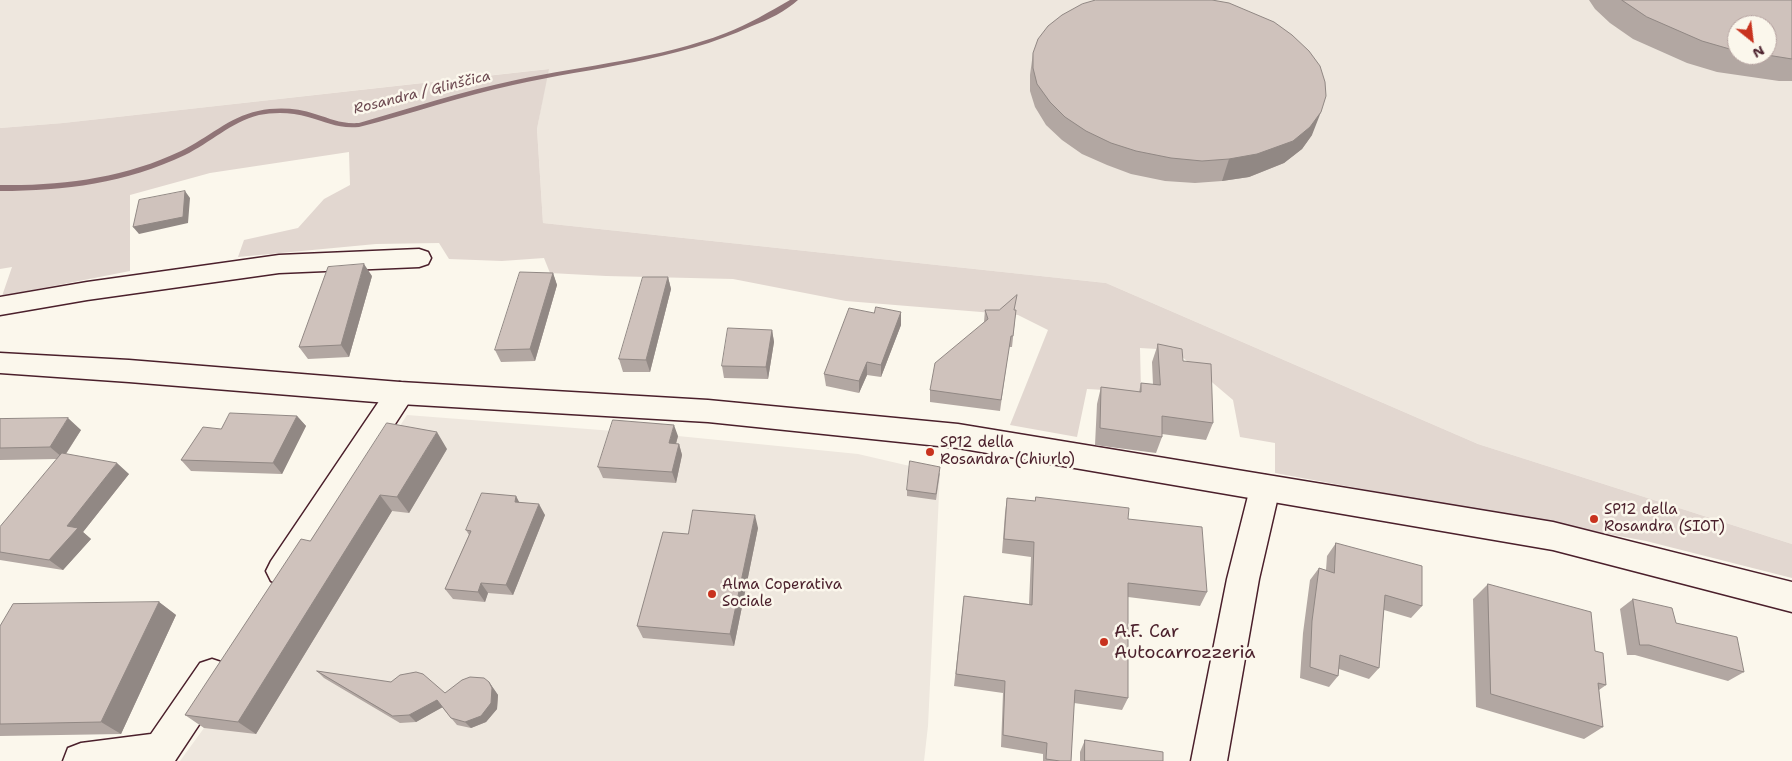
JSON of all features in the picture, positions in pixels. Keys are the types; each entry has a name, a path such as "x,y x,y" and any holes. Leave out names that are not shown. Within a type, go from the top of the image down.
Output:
{"main road":[{"path":"0,306 87,291 270,265 340,260 419,258"},
{"path":"0,363 129,371 400,393 708,411 958,436 1553,536 1792,597"},
{"path":"267,594 400,393"},
{"path":"1209,761 1243,578 1265,488"},
{"path":"81,761 157,756 228,652"}],"shaded area":[{"path":"0,0 1792,0 1792,544 1478,444 1106,283 543,223 537,129 548,69 63,123 0,128"},
{"path":"549,69 537,129 543,223 1106,283 1478,444 1792,544 1792,578 1646,541 1275,473 1275,443 1240,437 1233,400 1174,350 1140,348 1141,392 1087,389 1077,437 1010,425 1048,330 1018,315 846,301 733,279 550,273 544,258 502,261 449,259 439,243 376,244 238,257 244,240 298,228 324,199 350,185 349,152 210,173 130,195 130,271 2,296 12,267 0,269 0,128 63,123"},
{"path":"407,415 678,436 858,454 940,473 928,726 924,761 180,761 204,728"}],"building":[{"path":"1096,0 1212,0 1229,3 1274,22 1309,51 1320,66 1325,82 1326,96 1321,112 1310,127 1293,141 1257,154 1229,159 1202,161 1171,158 1136,151 1111,143 1086,131 1065,117 1050,102 1037,84 1033,68 1033,53 1038,39 1048,26 1062,15 1082,4"},
{"path":"1622,0 1792,0 1792,59 1777,57 1777,15 1727,15 1727,48 1702,41 1647,17"},
{"path":"185,191 183,217 133,227 139,200"},
{"path":"364,264 341,345 299,347 328,267"},
{"path":"520,272 553,273 530,349 495,350"},
{"path":"643,277 668,277 646,360 619,359"},
{"path":"1017,295 1014,310 1016,310 1013,336 1011,336 1001,400 930,390 935,363 988,319 985,310 999,310"},
{"path":"876,307 901,312 881,365 867,362 859,381 824,374 849,308 874,313"},
{"path":"728,328 772,330 766,367 722,366"},
{"path":"1158,344 1182,349 1183,361 1211,364 1213,423 1162,416 1162,437 1100,428 1101,387 1141,392 1141,383 1160,385"},
{"path":"230,413 297,416 273,463 181,460 203,427 221,429"},
{"path":"68,418 50,447 0,448 0,419"},
{"path":"613,420 674,425 669,443 679,444 672,472 598,467"},
{"path":"387,423 437,432 397,497 380,495 238,722 185,715 301,539 310,541"},
{"path":"62,453 117,463 67,526 78,528 49,560 0,552 0,527"},
{"path":"910,461 940,467 936,494 907,490"},
{"path":"482,493 516,496 515,502 539,504 506,585 481,583 478,592 445,589 471,531 466,530"},
{"path":"1036,497 1129,508 1128,519 1202,527 1207,592 1128,583 1128,698 1075,690 1071,761 1046,759 1047,743 1003,735 1005,681 956,674 964,596 1032,605 1034,542 1004,539 1007,498 1035,501"},
{"name":"Alma Coperativa Sociale","path":"693,510 755,515 730,634 637,626 663,532 688,534"},
{"path":"1336,543 1422,566 1422,606 1385,595 1379,668 1340,655 1338,676 1310,667 1312,621 1319,568 1334,573"},
{"path":"1488,584 1591,612 1595,651 1603,653 1606,685 1598,683 1603,727 1491,694"},
{"path":"1633,599 1672,608 1676,623 1737,637 1744,672 1649,645 1640,645"},
{"path":"159,602 101,722 0,724 0,626 13,604"},
{"path":"317,671 391,682 400,675 416,672 423,674 445,693 462,680 470,677 484,678 492,688 491,703 481,716 465,722 451,718 437,700 409,715 393,716"},
{"path":"1085,740 1163,752 1163,761 1085,761"}],"waterway":[{"name":"Rosandra / Glinščica","path":"0,188 72,185 118,177 163,162 185,152 226,126 242,118 259,113 274,111 296,112 339,125 359,125 496,86 660,55 695,46 729,34 762,19 795,0"}],"place":[{"name":"SP12 della Rosandra (Chiurlo)","path":"930,452"},
{"name":"SP12 della Rosandra (SIOT)","path":"1594,519"},
{"name":"Alma Coperativa Sociale","path":"712,594"},
{"name":"A.F. Car Autocarrozzeria","path":"1104,642"}]}
